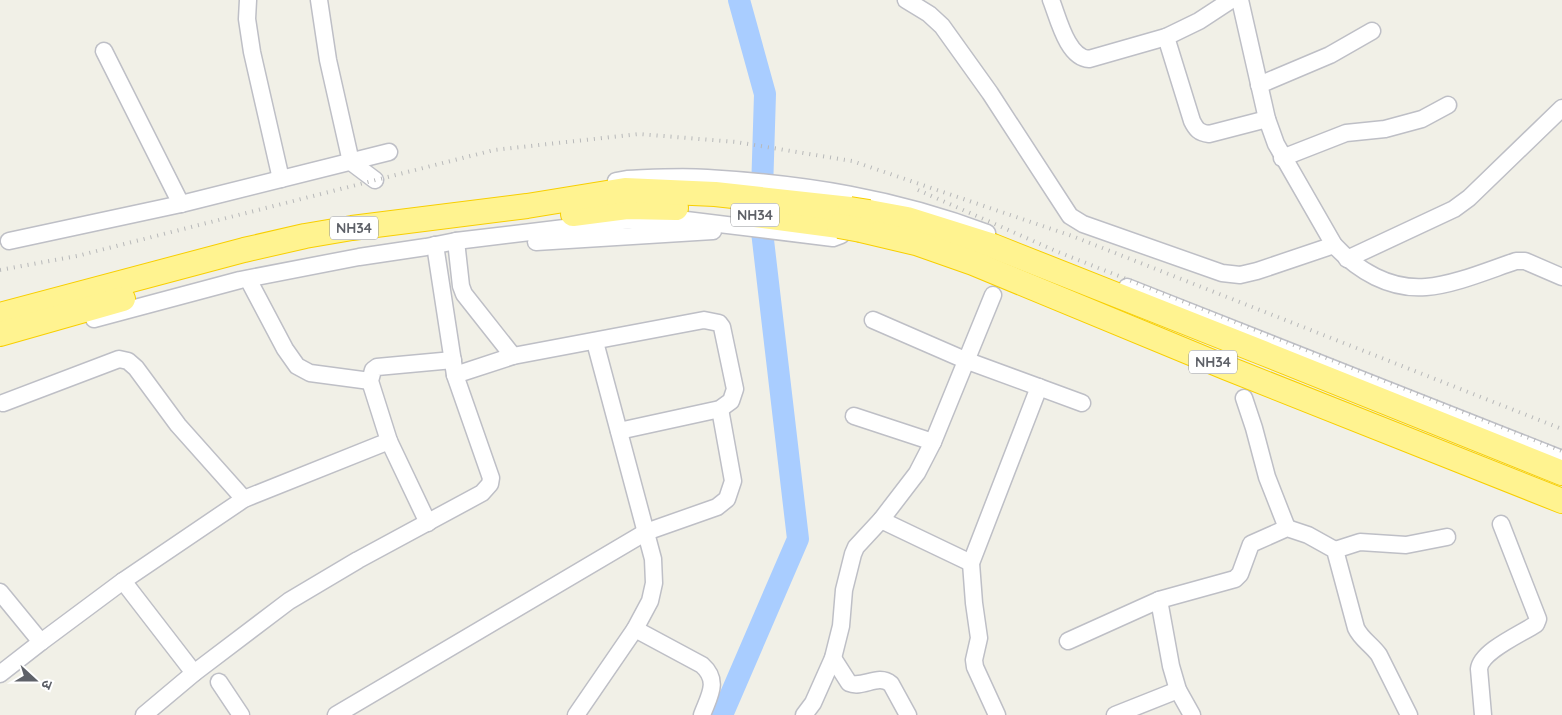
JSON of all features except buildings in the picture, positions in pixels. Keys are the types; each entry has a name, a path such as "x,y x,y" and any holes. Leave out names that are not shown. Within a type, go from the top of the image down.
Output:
{"highway":[{"name":"NH34","path":"0,315 244,250 305,236 352,228 527,206 626,190 714,214"},
{"name":"NH34","path":"0,334 183,281 302,251 437,231 627,207 714,214 793,210 907,218 993,246 1562,473"},
{"name":"NH34","path":"856,215 916,243 972,263 1227,368 1562,501"}],"street":[{"path":"248,0 252,52 281,179"},
{"path":"319,0 328,60 352,162 375,180"},
{"path":"906,0 929,14 942,26 990,93 1070,216 1083,224 1222,273 1240,275 1258,271 1334,245"},
{"path":"1052,0 1071,49 1084,59 1166,37 1199,21 1231,0"},
{"path":"1240,0 1267,119 1282,158 1334,245 1347,259 1365,272 1390,283 1412,287 1427,287 1448,283 1516,261 1524,261 1562,277"},
{"path":"1259,85 1330,55 1372,31"},
{"path":"1166,37 1192,120 1196,129 1202,134 1209,134 1267,119"},
{"path":"104,51 182,204"},
{"path":"1282,158 1346,133 1385,129 1422,119 1448,105"},
{"path":"1347,259 1441,216 1469,198 1562,108"},
{"path":"3,237 182,204 389,152"},
{"path":"0,307 109,275 279,235 627,179 705,178 741,181 793,210 832,238 841,236 853,223 856,215"},
{"path":"793,210 856,215 890,202 952,220 1199,314 1562,459"},
{"path":"0,345 248,278 359,257 435,245 457,244 630,220 686,220 714,214"},
{"path":"457,244 461,286 464,294 514,356"},
{"path":"144,715 194,673 289,601 358,560 482,493 490,484 491,478 454,368 435,245"},
{"path":"248,278 285,349 297,366 310,373 370,382"},
{"path":"804,715 813,703 833,658 841,626 844,590 856,547 881,520 917,474 933,442 993,295"},
{"path":"428,523 389,441 370,382 373,370 377,367 454,368 704,320 719,322 722,327 735,389 730,402 720,409 619,431"},
{"path":"873,320 965,360 1082,403"},
{"path":"576,715 635,629 650,601 654,583 653,559 595,342"},
{"path":"3,403 119,359 128,361 136,368 178,425 244,499"},
{"path":"997,715 975,667 974,660 979,638 971,563 1039,387"},
{"path":"1244,398 1267,477 1287,528"},
{"path":"336,715 646,532 717,507 727,499 733,480 720,409"},
{"path":"854,416 933,442"},
{"path":"0,674 123,581 244,499 389,441"},
{"path":"881,520 971,563"},
{"path":"1484,715 1479,669 1480,662 1486,654 1536,624 1538,619 1501,524"},
{"path":"1068,642 1159,600 1234,578 1240,574 1251,544 1287,528 1308,535 1335,550 1358,633 1379,655 1409,715"},
{"path":"1335,550 1360,542 1406,545 1446,537"},
{"path":"123,581 194,673"},
{"path":"0,592 41,642"},
{"path":"1159,600 1171,666 1178,690 1192,715"},
{"path":"635,629 702,665 708,671 712,678 711,688 702,715"},
{"path":"833,658 849,683 856,686 881,679 887,680 908,715"},
{"path":"219,682 241,715"},
{"path":"1115,715 1178,690"}],"waterway":[{"path":"722,715 798,539 761,223 765,94 739,0"}],"railway":[{"path":"0,270 77,256 494,150 639,134 736,142 852,161 1072,236 1562,429"},
{"path":"918,190 1058,252 1562,451"}]}
